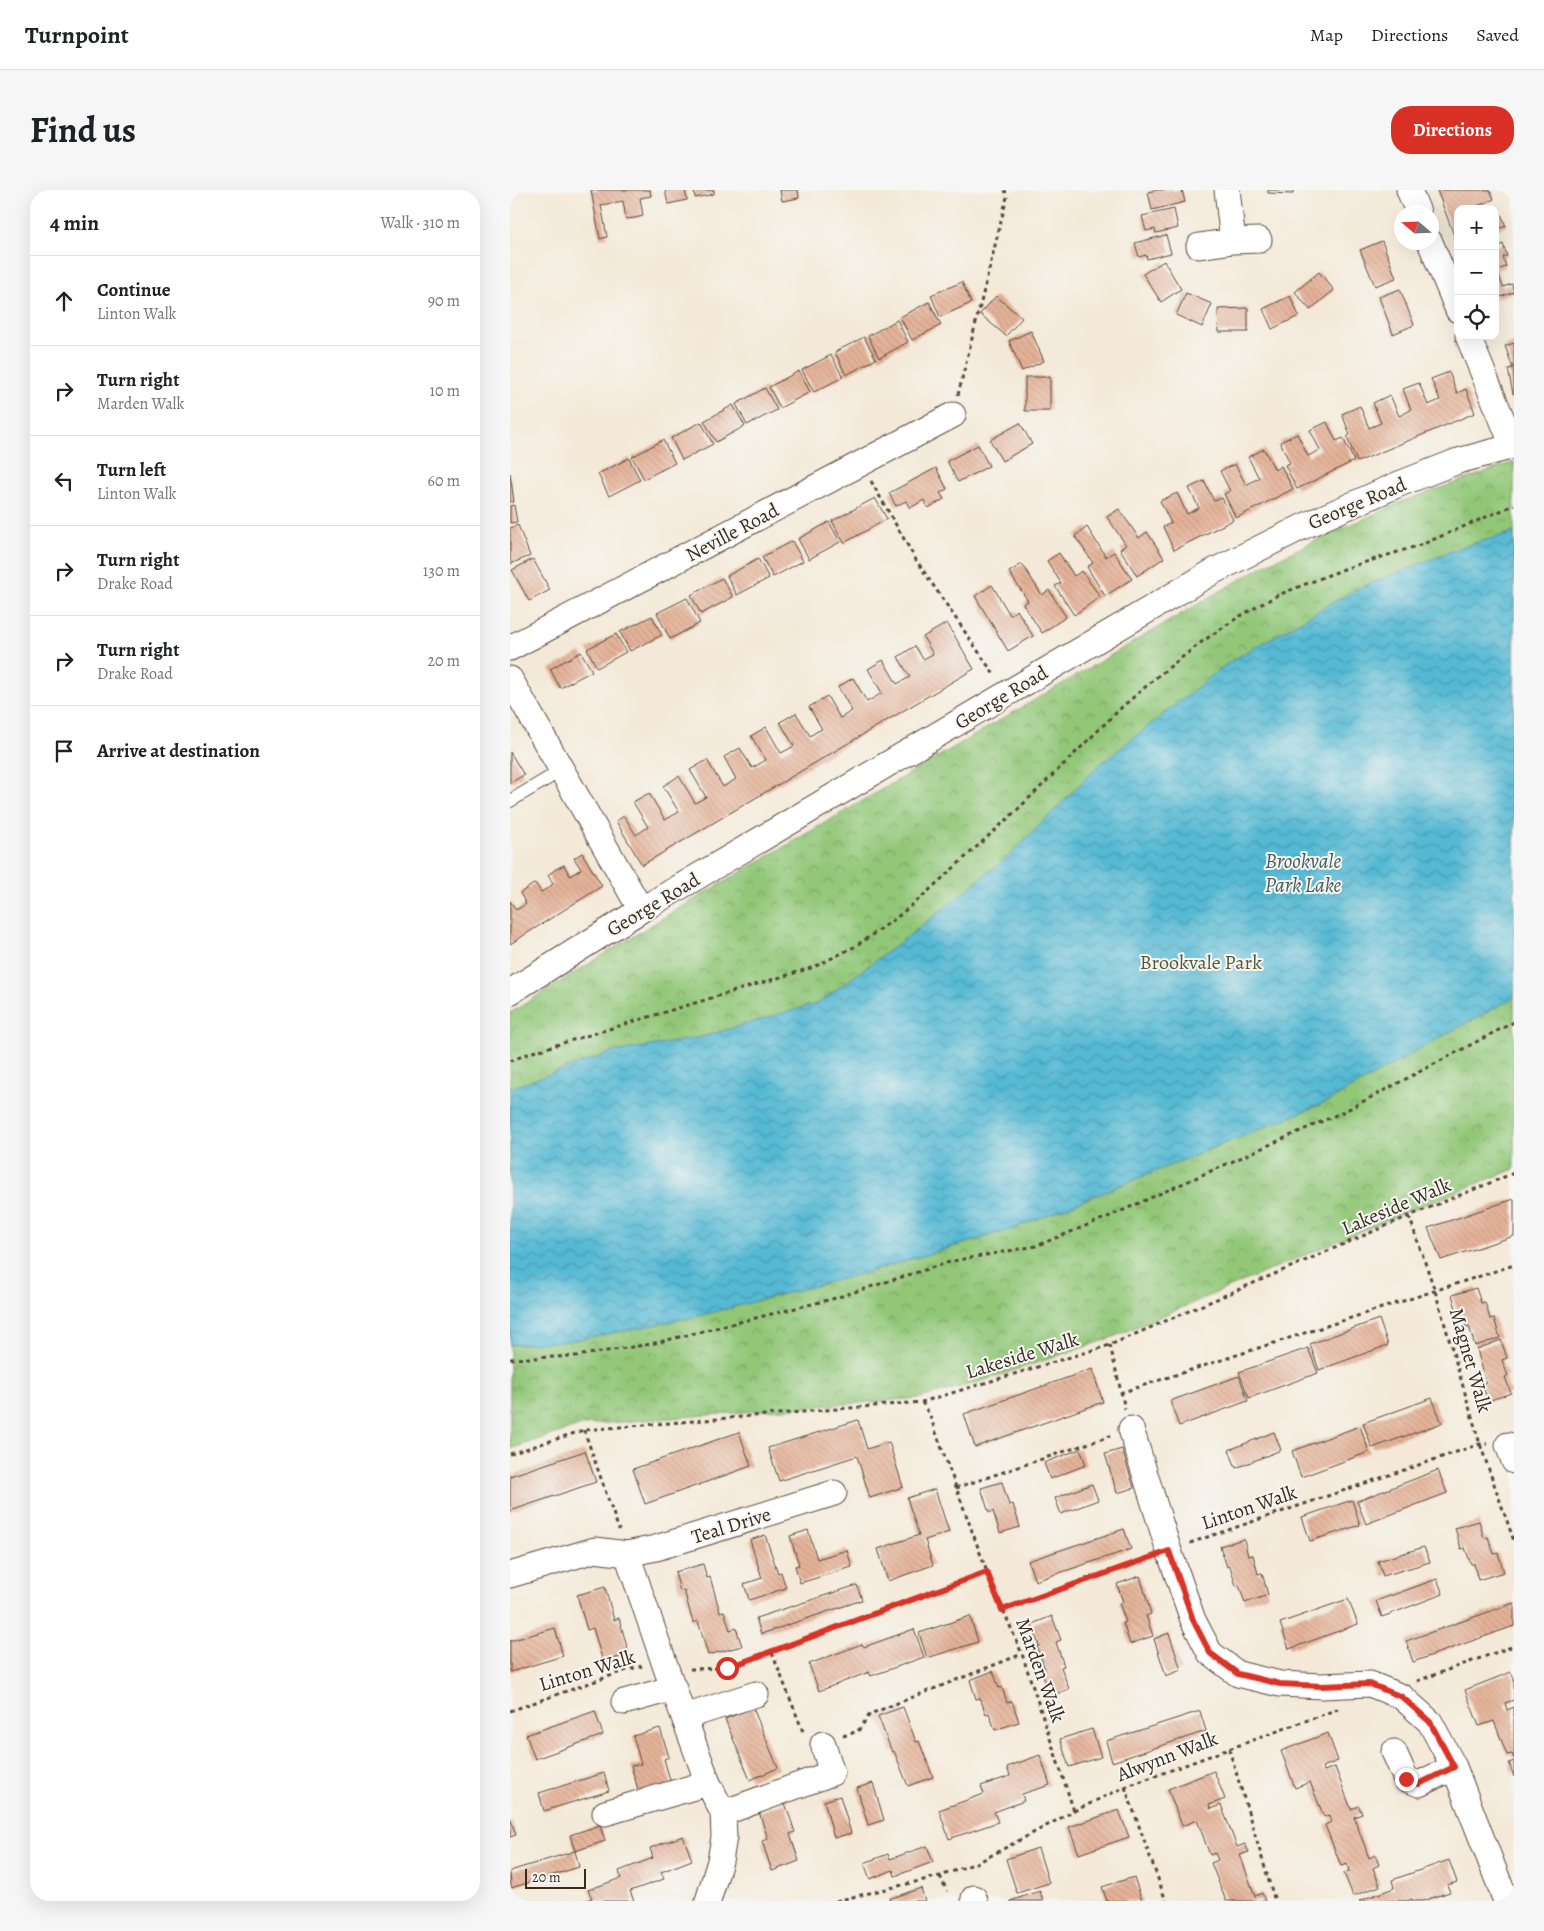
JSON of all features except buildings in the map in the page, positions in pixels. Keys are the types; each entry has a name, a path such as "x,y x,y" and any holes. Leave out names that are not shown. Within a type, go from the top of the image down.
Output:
{"street":[{"path":"1227,190 1233,241"},
{"path":"1409,190 1415,205"},
{"path":"1200,246 1233,241 1259,240"},
{"path":"1433,250 1454,300"},
{"path":"1470,340 1513,446"},
{"name":"Neville Road","path":"510,648 953,415"},
{"name":"George Road","path":"510,992 641,910 813,810 1214,571 1302,527 1399,484 1458,461 1513,446"},
{"path":"510,679 641,910"},
{"path":"1131,1429 1169,1551 1193,1620 1210,1653 1238,1674 1280,1684 1322,1686 1370,1684 1402,1697 1430,1722 1454,1767 1506,1901"},
{"name":"Teal Drive","path":"510,1575 595,1550 627,1554 656,1548 834,1493"},
{"path":"627,1554 708,1783 722,1813 724,1836 720,1861 708,1901"},
{"path":"624,1702 670,1679"},
{"path":"685,1716 756,1694"},
{"path":"722,1813 832,1774 823,1744"},
{"path":"1394,1752 1406,1779 1419,1784 1454,1767"},
{"path":"605,1813 708,1783"}],"lane":[{"path":"510,801 562,770"}],"path":[{"path":"953,415 1007,198 1006,190"},
{"path":"861,464 916,560 1007,693"},
{"path":"510,1060 814,967 854,947 895,919 926,893 1016,811 1122,707 1158,676 1203,641 1240,616 1278,595 1344,569 1424,544 1514,505"},
{"path":"510,1359 576,1356 651,1344 832,1298 953,1261 1036,1246 1110,1216 1343,1112 1514,1022"},
{"name":"Lakeside Walk","path":"510,1454 584,1430 922,1402 1110,1345 1408,1216 1514,1174"},
{"name":"Magnet Walk","path":"1408,1216 1435,1291 1480,1444 1514,1542"},
{"path":"1120,1393 1514,1266"},
{"path":"956,1488 1131,1429 1120,1393 1110,1345"},
{"name":"Marden Walk","path":"922,1402 930,1416 1002,1610 1022,1654 1074,1811"},
{"path":"584,1430 627,1554"},
{"name":"Linton Walk","path":"1002,1610 1480,1444 1511,1453"},
{"name":"Linton Walk","path":"510,1711 644,1666 670,1679 727,1668 772,1653 987,1572"},
{"path":"1389,1691 1514,1646"},
{"path":"772,1653 810,1749 858,1731 870,1714 1022,1654"},
{"name":"Alwynn Walk","path":"836,1901 940,1876 979,1862 1074,1811 1125,1788 1344,1707"},
{"path":"1229,1749 1275,1901"},
{"path":"1125,1788 1166,1901"},
{"path":"940,1876 947,1891"}],"green space":[{"name":"Brookvale Park Lake","path":"1514,462 1514,1169 1406,1212 1108,1339 982,1381 920,1398 582,1425 510,1449 510,1013 661,919 1263,566 1404,501"}],"water":[{"name":"Brookvale Park Lake","path":"1514,532 1514,998 1327,1102 1013,1229 869,1272 695,1317 577,1340 510,1345 510,1088 613,1052 698,1038 818,1003 910,935 1009,856 1099,765 1228,663 1354,590 1464,546"}],"route":[{"path":"727,1668 772,1653 987,1572 1002,1610 1169,1551 1193,1620 1210,1653 1238,1674 1280,1684 1322,1686 1370,1684 1402,1697 1430,1722 1454,1767 1419,1784 1406,1779"}],"park label":[{"name":"Brookvale Park","path":"1201,962"}]}
